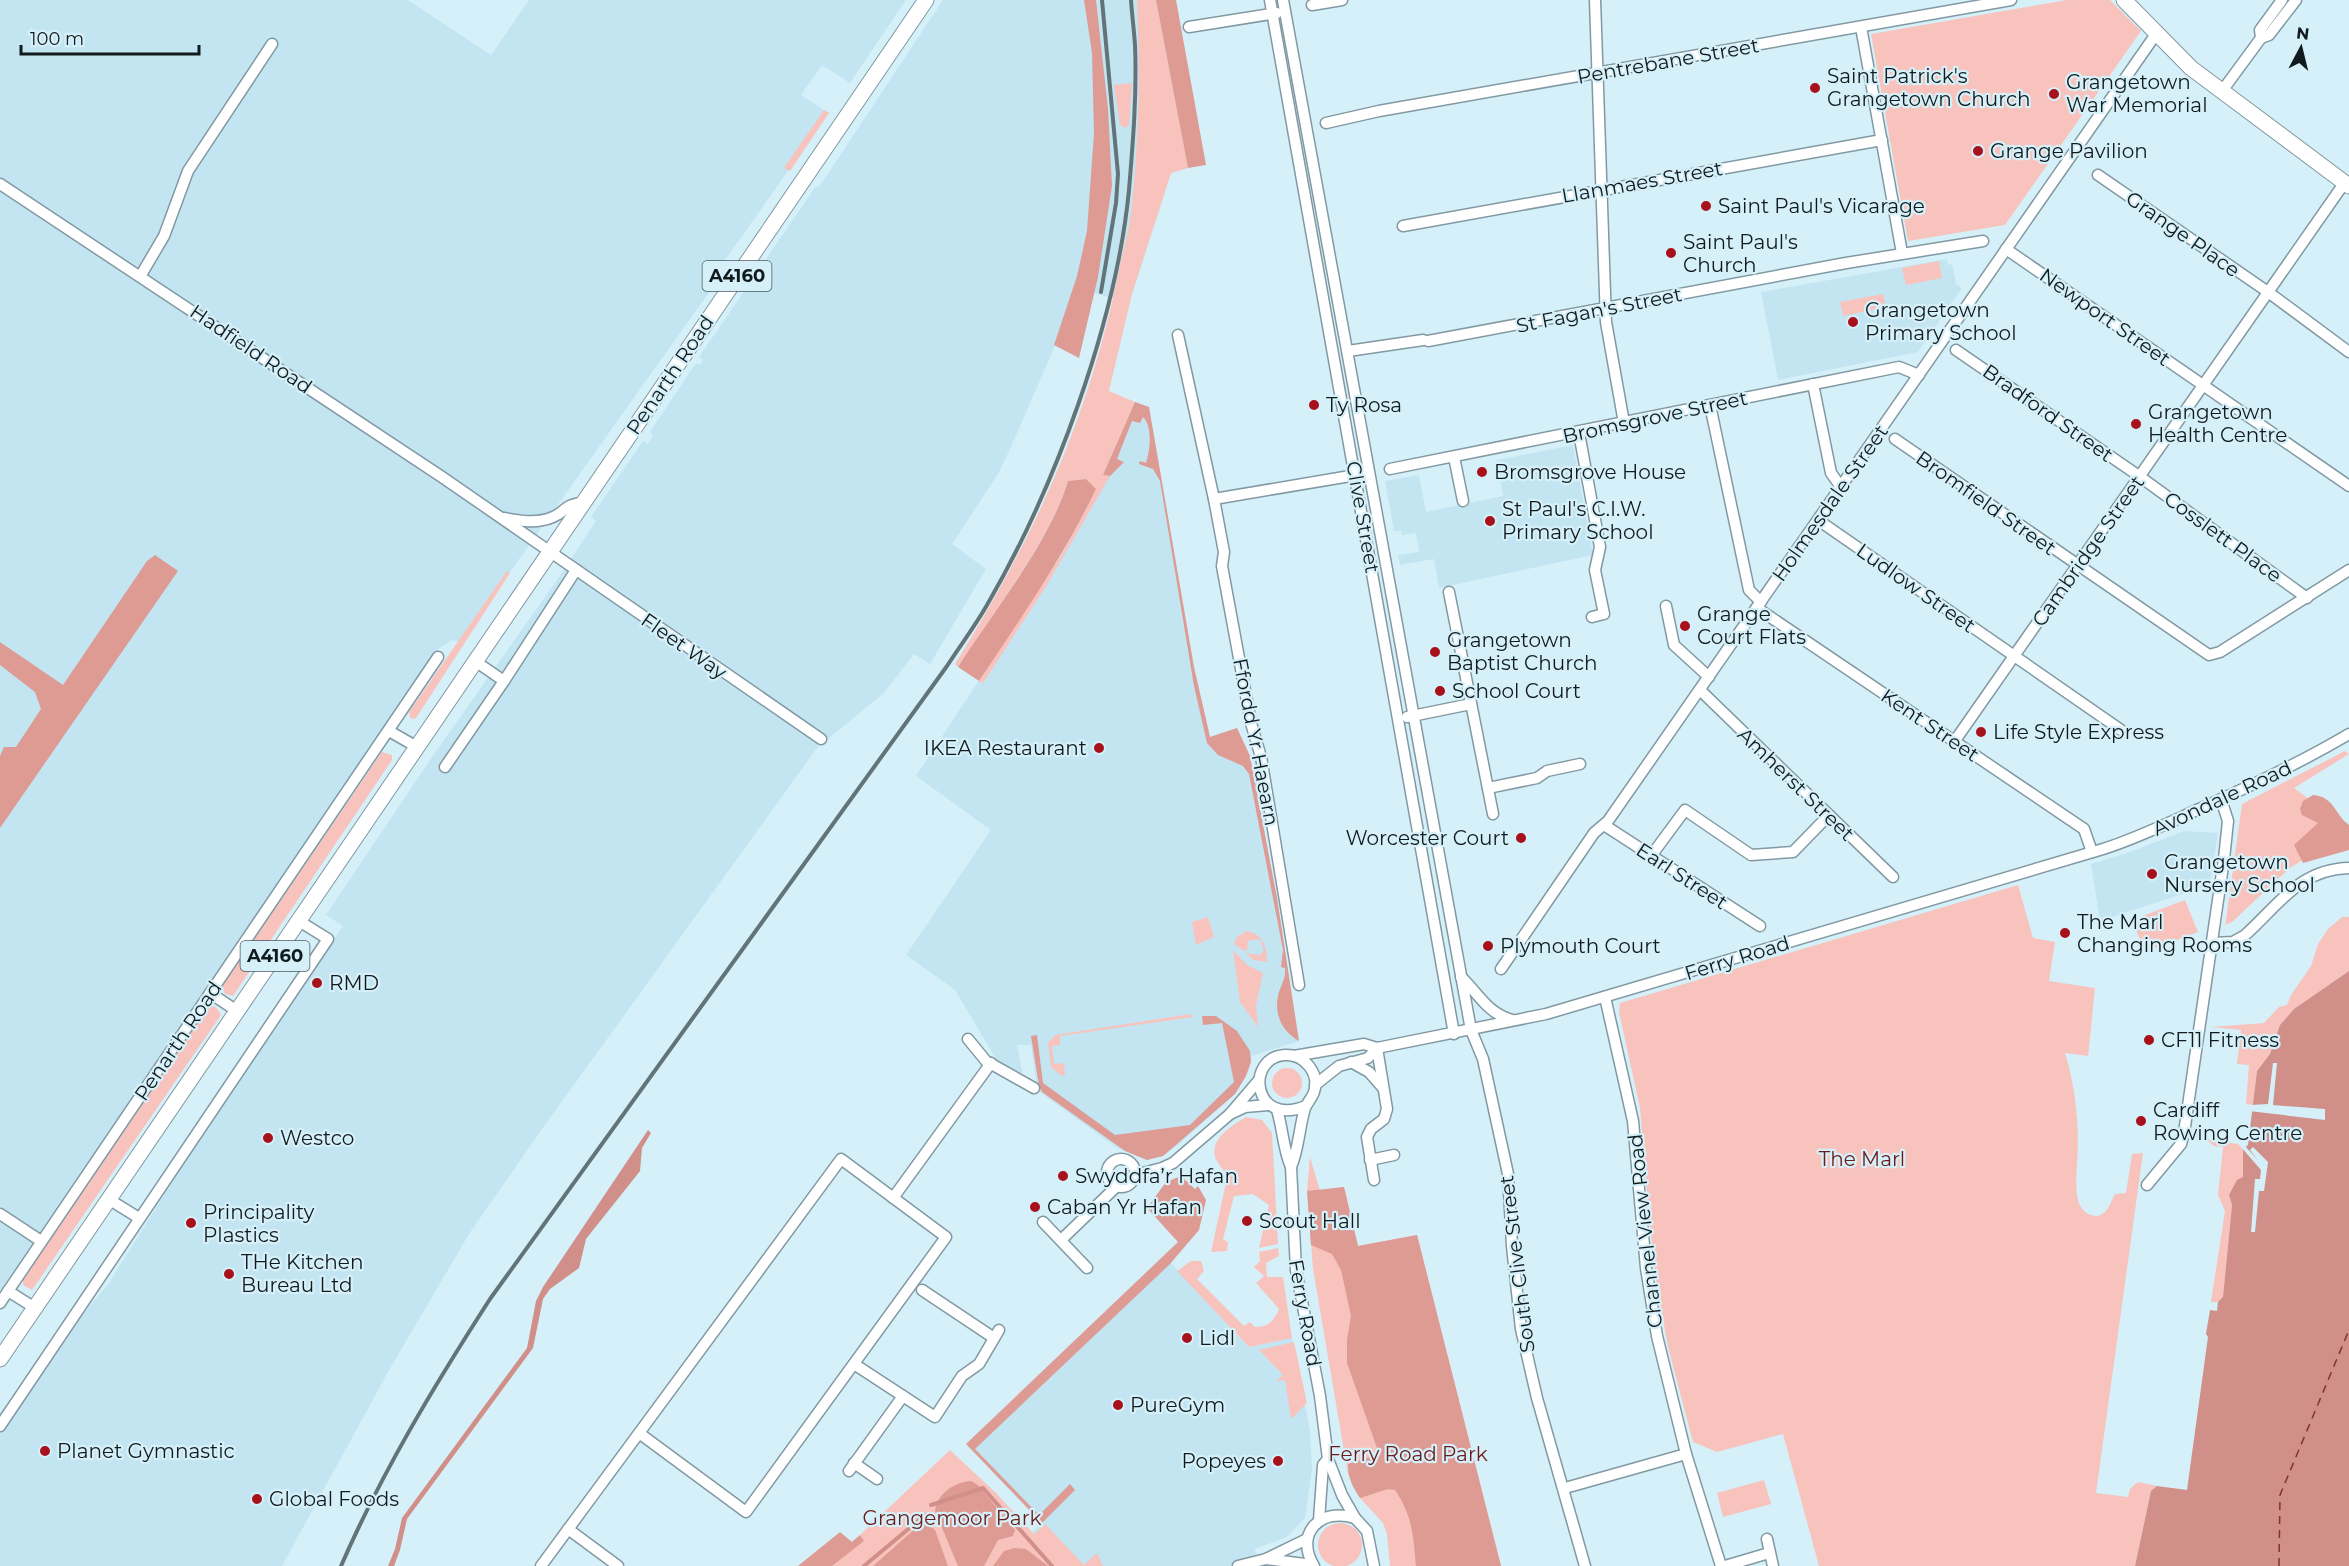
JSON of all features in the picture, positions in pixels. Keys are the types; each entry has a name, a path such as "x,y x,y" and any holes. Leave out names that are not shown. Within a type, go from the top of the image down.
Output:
{"main road":[{"name":"Penarth Road","path":"0,1359 926,0"},
{"path":"2124,0 2191,68 2347,184"}],"street":[{"name":"Clive Street","path":"1270,0 1454,1034"},
{"name":"Clive Street","path":"1283,0 1471,1030"},
{"path":"1312,6 1342,0"},
{"path":"1595,0 1606,308 1624,423"},
{"name":"Pentrebane Street","path":"1326,123 1379,111 2011,0"},
{"path":"2261,38 2260,30 2282,0"},
{"path":"2222,91 2261,38 2269,35 2296,0"},
{"path":"1189,27 1285,12"},
{"path":"1861,27 1902,253"},
{"name":"Holmesdale Street","path":"1500,969 1594,833 1604,825 1700,690 2156,34"},
{"path":"141,275 164,236 188,171 272,44"},
{"name":"Llanmaes Street","path":"1403,226 1882,140"},
{"name":"Grange Place","path":"2098,175 2268,292 2349,352"},
{"name":"Hadfield Road","path":"0,184 141,275 549,551"},
{"name":"Cambridge Street","path":"1954,742 2268,292 2347,184"},
{"name":"St Fagan's Street","path":"1348,351 1425,341 1902,253 1983,241"},
{"name":"Newport Street","path":"2006,249 2349,486"},
{"name":"Ffordd Yr Haearn","path":"1178,335 1224,552 1222,566 1251,723 1261,757 1299,985"},
{"name":"Bradford Street","path":"1956,350 2139,476"},
{"name":"Bromsgrove Street","path":"1390,469 1579,433 1899,367 1919,375"},
{"path":"1813,384 1831,473 1841,487"},
{"path":"1710,405 1749,590 1759,605"},
{"path":"1579,433 1600,547 1595,570 1604,614 1592,617"},
{"name":"Bromfield Street","path":"1895,439 2209,655 2220,652 2307,598"},
{"path":"1454,457 1463,501"},
{"path":"1214,499 1368,473"},
{"name":"Cosslett Place","path":"2139,476 2307,598"},
{"name":"Hadfield Road","path":"501,518 526,522 539,521 554,517 568,504 582,503"},
{"name":"Ludlow Street","path":"1818,520 2121,730"},
{"name":"Fleet Way","path":"549,551 821,739"},
{"path":"446,767 576,570"},
{"path":"2307,598 2349,570"},
{"path":"1449,592 1493,814"},
{"name":"Kent Street","path":"1759,605 1954,742 2084,829 2092,852"},
{"path":"1666,606 1674,645 1708,677"},
{"name":"Penarth Road","path":"0,1303 340,798 389,731 438,657"},
{"path":"475,661 504,681"},
{"name":"Amherst Street","path":"1700,690 1893,878"},
{"path":"1398,718 1471,704"},
{"path":"389,731 417,747"},
{"name":"Avondale Road","path":"2092,852 2140,836 2221,799 2296,764 2349,734"},
{"path":"1488,788 1537,778 1547,771 1580,764"},
{"path":"2147,1185 2183,1139 2213,942 2228,821 2221,799"},
{"path":"1651,856 1685,810 1751,855 1793,852 1828,816"},
{"name":"Earl Street","path":"1604,825 1760,926"},
{"name":"Ferry Road","path":"1364,1566 1372,1561 1371,1541 1367,1531 1355,1518 1328,1459 1320,1396 1296,1270 1291,1167 1286,1154 1283,1128 1273,1107 1260,1093 1259,1080 1266,1065 1275,1058 1364,1044 1377,1048 1454,1034 1605,998 2092,852"},
{"path":"2213,942 2233,942 2244,936 2304,879 2335,868 2349,868"},
{"path":"0,1426 328,939 299,921"},
{"path":"1461,977 1492,1012 1515,1021"},
{"path":"210,993 237,1011"},
{"name":"Channel View Road","path":"1605,998 1633,1121 1643,1242 1654,1319 1686,1454 1723,1566"},
{"name":"South Clive Street","path":"1471,1030 1484,1059 1508,1174 1512,1246 1521,1329 1537,1398 1585,1566"},
{"path":"968,1039 991,1063 1034,1088"},
{"path":"1374,1180 1367,1137 1387,1114 1377,1048"},
{"name":"Ferry Road","path":"1291,1167 1297,1153 1306,1106 1315,1085 1334,1069 1368,1058 1377,1048"},
{"path":"1294,1056 1310,1066 1315,1085"},
{"path":"1351,1062 1369,1072 1383,1088"},
{"path":"894,1198 991,1063"},
{"path":"1061,1240 1116,1186 1126,1186 1135,1175 1173,1163 1230,1114 1259,1080"},
{"path":"1230,1114 1245,1107 1273,1107 1291,1111 1306,1106"},
{"path":"1370,1160 1394,1155"},
{"path":"541,1566 568,1529 639,1433 842,1159 946,1237 746,1512 639,1433"},
{"path":"1116,1186 1107,1176 1108,1168 1113,1162 1127,1161 1134,1167 1135,1175"},
{"path":"110,1200 139,1218"},
{"path":"0,1214 41,1241"},
{"path":"1044,1222 1087,1268"},
{"path":"854,1364 935,1417 962,1376 979,1364 996,1334 922,1290"},
{"path":"8,1292 34,1308"},
{"path":"877,1479 851,1467 903,1396"},
{"path":"1564,1488 1686,1454"},
{"name":"Ferry Road","path":"1307,1539 1319,1520 1323,1465 1328,1459"},
{"path":"1319,1520 1329,1515 1343,1514 1355,1518"},
{"path":"568,1529 618,1566"},
{"path":"1238,1566 1266,1559 1307,1539 1308,1556 1314,1566"},
{"path":"1767,1539 1773,1566"},
{"path":"1723,1566 1769,1553"},
{"path":"1266,1559 1314,1566"}],"shaded area":[{"path":"0,0 408,0 491,55 529,0 906,0 850,83 822,65 801,95 829,113 725,260 713,287 460,642 452,640 437,650 0,1291"},
{"path":"943,0 1156,0 1188,168 1171,173 1132,294 1113,299 1080,288 998,474 952,544 986,569 930,664 914,654 884,693 817,748 540,1132 469,1234 388,1372 282,1566 0,1566 0,1413 109,1283 185,1161 343,926 326,915 436,751 557,580 596,521 591,517 643,441 648,444 653,435 650,432 696,363 700,365 703,360 699,357 816,186 819,187"},
{"name":"Grangetown Primary School","path":"1947,259 1948,265 1952,264 1956,284 1962,288 1918,352 1778,380 1761,292"},
{"path":"1135,402 1149,407 1194,667 1210,737 1237,728 1250,756 1277,898 1299,1041 1252,1056 1246,1076 1235,1094 1178,1145 1163,1156 1147,1160 1117,1148 1041,1093 1037,1087 1031,1045 1017,1045 1023,1076 996,1059 955,990 906,955 991,830 916,776 1062,554 1096,489"},
{"name":"St Paul's C.I.W. Primary School","path":"1573,445 1593,555 1439,588 1434,559 1400,565 1398,555 1419,552 1416,533 1402,535 1401,531 1394,531 1385,481 1419,475 1426,512 1503,496 1497,460"},
{"name":"Grangetown Nursery School","path":"2184,831 2218,833 2210,885 2100,921 2091,864"},
{"path":"2349,971 2349,1566 2135,1566 2151,1491 2157,1486 2187,1490 2210,1310 2217,1311 2218,1302 2223,1297 2232,1205 2229,1195 2237,1180 2243,1177 2243,1149 2248,1145 2257,1071 2270,1054 2280,1025 2294,1009"},
{"path":"648,1130 651,1133 642,1148 640,1171 586,1239 579,1268 550,1289 543,1299 533,1348 407,1519 394,1566 388,1566 395,1549 402,1518 527,1348 536,1301 543,1287"},
{"path":"1167,1259 1249,1347 1292,1338 1310,1431 1312,1469 1305,1518 1287,1537 1255,1549 1258,1566 1064,1566 1032,1532 1041,1523 968,1446"}],"green space":[{"path":"1084,0 1096,0 1108,109 1112,186 1098,277 1079,358 1054,345 1077,276 1087,231 1094,133 1092,53"},
{"path":"1137,0 1156,0 1188,168 1171,173 1132,294 1109,391 1135,402 1103,475 1110,476 1047,585 983,683 979,681 1062,554 1088,506 1086,479 1068,481 1048,528 1034,552 958,667 955,664 1009,572 1054,480 1090,384 1104,333 1128,230 1134,187 1138,107"},
{"path":"1156,0 1176,0 1206,165 1188,168"},
{"path":"2067,0 2110,0 2141,31 2005,225 1908,241 1871,34"},
{"path":"1132,83 1129,125 1125,128 1120,125 1114,85"},
{"path":"824,110 829,113 790,171 784,168"},
{"path":"1939,261 1942,278 1906,285 1902,268"},
{"path":"1883,294 1886,307 1843,316 1840,302"},
{"path":"1135,402 1149,407 1194,667 1210,737 1237,728 1250,756 1277,898 1299,1041 1287,1032 1278,1014 1277,999 1285,974 1285,968 1281,967 1283,950 1249,774 1243,766 1218,755 1207,743 1194,686 1160,481 1153,469 1139,464 1140,461 1146,463 1149,445 1148,427 1143,417 1140,423 1132,421 1117,459 1124,462 1110,476 1103,475"},
{"path":"1086,479 1096,489 1084,514 1041,586 979,681 958,667 1034,552 1048,528 1068,481"},
{"path":"155,555 178,571 0,828 0,756 4,747 16,747 41,709 35,692 0,665 0,642 63,685 147,561"},
{"path":"507,571 510,573 418,715 415,719 410,718 409,712"},
{"path":"2345,751 2349,754 2294,788 2349,829 2337,848 2301,861 2290,868 2232,922 2225,925 2242,804"},
{"path":"382,752 392,755 392,760 233,996 225,994 222,986"},
{"path":"2313,795 2330,802 2349,825 2349,850 2303,863 2294,845 2318,823 2302,815 2300,809 2303,801"},
{"name":"The Marl","path":"2018,885 2033,938 2055,942 2049,981 2095,988 2088,1056 2065,1053 2076,1109 2078,1144 2076,1187 2082,1209 2098,1216 2106,1211 2115,1194 2126,1193 2132,1154 2143,1153 2096,1493 2128,1497 2130,1489 2138,1482 2157,1486 2151,1491 2135,1566 1819,1566 1783,1434 1717,1452 1693,1442 1668,1347 1656,1280 1649,1216 1652,1205 1648,1203 1640,1108 1619,1012 1620,1003"},
{"path":"2185,900 2198,932 2145,952 2132,920"},
{"path":"1208,917 1214,937 1196,945 1192,922"},
{"path":"2342,917 2349,917 2349,971 2294,1009 2280,1025 2270,1054 2257,1071 2253,1105 2246,1104 2249,1065 2237,1064 2241,1030 2211,1027 2264,1023 2279,1007 2287,1005 2291,995 2311,966 2318,944 2328,929"},
{"path":"1246,931 1257,935 1263,942 1267,962 1254,960 1245,953 1260,955 1264,950 1260,939 1248,941 1247,950 1244,951 1234,944 1236,938"},
{"path":"1233,950 1247,965 1263,973 1256,1006 1258,1027 1240,1002"},
{"path":"216,1007 221,1015 32,1290 23,1285 23,1276 206,1009"},
{"path":"1191,1014 1192,1017 1060,1036 1060,1045 1052,1046 1054,1064 1064,1063 1065,1075 1062,1076 1051,1067 1048,1043 1055,1035"},
{"path":"1202,1016 1216,1016 1237,1031 1250,1051 1251,1062 1235,1094 1163,1156 1147,1160 1125,1151 1042,1092 1039,1086 1031,1036 1037,1035 1043,1083 1115,1135 1190,1125 1234,1082 1222,1023 1203,1025"},
{"path":"1287,1068 1298,1072 1302,1083 1298,1094 1287,1098 1276,1094 1272,1083 1276,1072"},
{"path":"1246,1117 1262,1120 1272,1133 1278,1244 1259,1248 1269,1205 1253,1194 1234,1196 1223,1239 1228,1242 1227,1251 1211,1252 1227,1178 1215,1157 1214,1150 1219,1138"},
{"path":"2206,1139 2238,1144 2243,1149 2243,1178 2229,1195 2232,1205 2223,1298 2218,1302 2211,1302 2225,1211 2218,1195 2223,1147 2214,1146"},
{"name":"Ferry Road Park","path":"1310,1157 1320,1191 1344,1187 1358,1246 1417,1235 1501,1566 1390,1566 1387,1534 1383,1523 1360,1498 1348,1474 1313,1269 1307,1191"},
{"path":"1181,1176 1195,1189 1198,1186 1206,1200 1199,1230 1170,1264 975,1449 1039,1515 1070,1484 1075,1490 1042,1523 966,1444 1178,1242 1147,1208 1166,1182"},
{"name":"Ferry Road Park","path":"1344,1187 1358,1246 1417,1235 1501,1566 1416,1566 1409,1518 1395,1490 1388,1489 1360,1498 1351,1482 1348,1464 1376,1455 1377,1448 1347,1363 1347,1340 1351,1316 1341,1270 1332,1254 1311,1245 1307,1191"},
{"path":"1278,1248 1279,1256 1266,1263 1267,1277 1283,1277 1292,1338 1249,1347 1177,1271 1191,1261 1201,1261 1204,1271 1197,1279 1244,1326 1250,1322 1255,1327 1264,1326 1273,1320 1279,1309 1256,1283 1264,1276 1254,1267 1260,1261 1259,1252"},
{"path":"1294,1342 1307,1403 1291,1419 1285,1380 1276,1381 1283,1375 1259,1350"},
{"name":"Grangemoor Park","path":"950,1450 996,1493 1034,1534 1045,1524 1084,1565 1097,1553 1103,1566 822,1566 860,1535"},
{"path":"1764,1480 1771,1504 1723,1517 1717,1493"},
{"path":"971,1481 978,1485 1015,1530 1013,1536 998,1540 984,1566 958,1566 935,1511 939,1499 947,1490"},
{"path":"927,1523 935,1530 948,1566 873,1566 917,1527"},
{"path":"1340,1523 1355,1530 1362,1545 1355,1560 1340,1567 1325,1560 1318,1545 1325,1530"},
{"path":"840,1532 852,1542 860,1535 864,1541 832,1566 798,1566"},
{"path":"1014,1548 1026,1549 1048,1566 993,1566 1004,1551"}],"pier":[{"path":"2273,1063 2277,1063 2273,1105 2325,1109 2325,1120 2249,1111 2250,1105 2268,1104"},
{"path":"2244,1145 2258,1160 2250,1150 2253,1147 2268,1162 2264,1191 2259,1191 2255,1232 2251,1232 2255,1179 2260,1179 2261,1170 2241,1147"}],"waterway":[{"path":"931,1505 983,1488 1052,1566"},
{"path":"864,1566 925,1515"}],"ferry route":[{"path":"2279,1566 2280,1495 2349,1330"}],"railway":[{"path":"1101,292 1116,203 1118,174 1102,0"},
{"path":"341,1566 410,1430 490,1299 947,666 982,613 1012,560 1058,458 1096,349 1111,295 1122,241 1133,136 1135,45 1131,0"}],"place":[{"name":"Saint Patrick's Grangetown Church","path":"1815,88"},
{"name":"Grangetown War Memorial","path":"2054,94"},
{"name":"Grange Pavilion","path":"1978,151"},
{"name":"Saint Paul's Vicarage","path":"1706,206"},
{"name":"Saint Paul's Church","path":"1671,253"},
{"name":"Grangetown Primary School","path":"1853,322"},
{"name":"Ty Rosa","path":"1314,405"},
{"name":"Grangetown Health Centre","path":"2136,424"},
{"name":"Bromsgrove House","path":"1482,472"},
{"name":"St Paul's C.I.W. Primary School","path":"1490,521"},
{"name":"Grange Court Flats","path":"1685,626"},
{"name":"Grangetown Baptist Church","path":"1435,652"},
{"name":"School Court","path":"1440,691"},
{"name":"Life Style Express","path":"1981,732"},
{"name":"IKEA Restaurant","path":"1099,748"},
{"name":"Worcester Court","path":"1521,838"},
{"name":"Grangetown Nursery School","path":"2152,874"},
{"name":"The Marl Changing Rooms","path":"2065,933"},
{"name":"Plymouth Court","path":"1488,946"},
{"name":"RMD","path":"317,983"},
{"name":"CF11 Fitness","path":"2149,1040"},
{"name":"Cardiff Rowing Centre","path":"2141,1121"},
{"name":"Westco","path":"268,1138"},
{"name":"Swyddfa’r Hafan","path":"1063,1176"},
{"name":"Caban Yr Hafan","path":"1035,1207"},
{"name":"Scout Hall","path":"1247,1221"},
{"name":"Principality Plastics","path":"191,1223"},
{"name":"THe Kitchen Bureau Ltd","path":"229,1274"},
{"name":"Lidl","path":"1187,1338"},
{"name":"PureGym","path":"1118,1405"},
{"name":"Planet Gymnastic","path":"45,1451"},
{"name":"Popeyes","path":"1278,1461"},
{"name":"Global Foods","path":"257,1499"}]}
